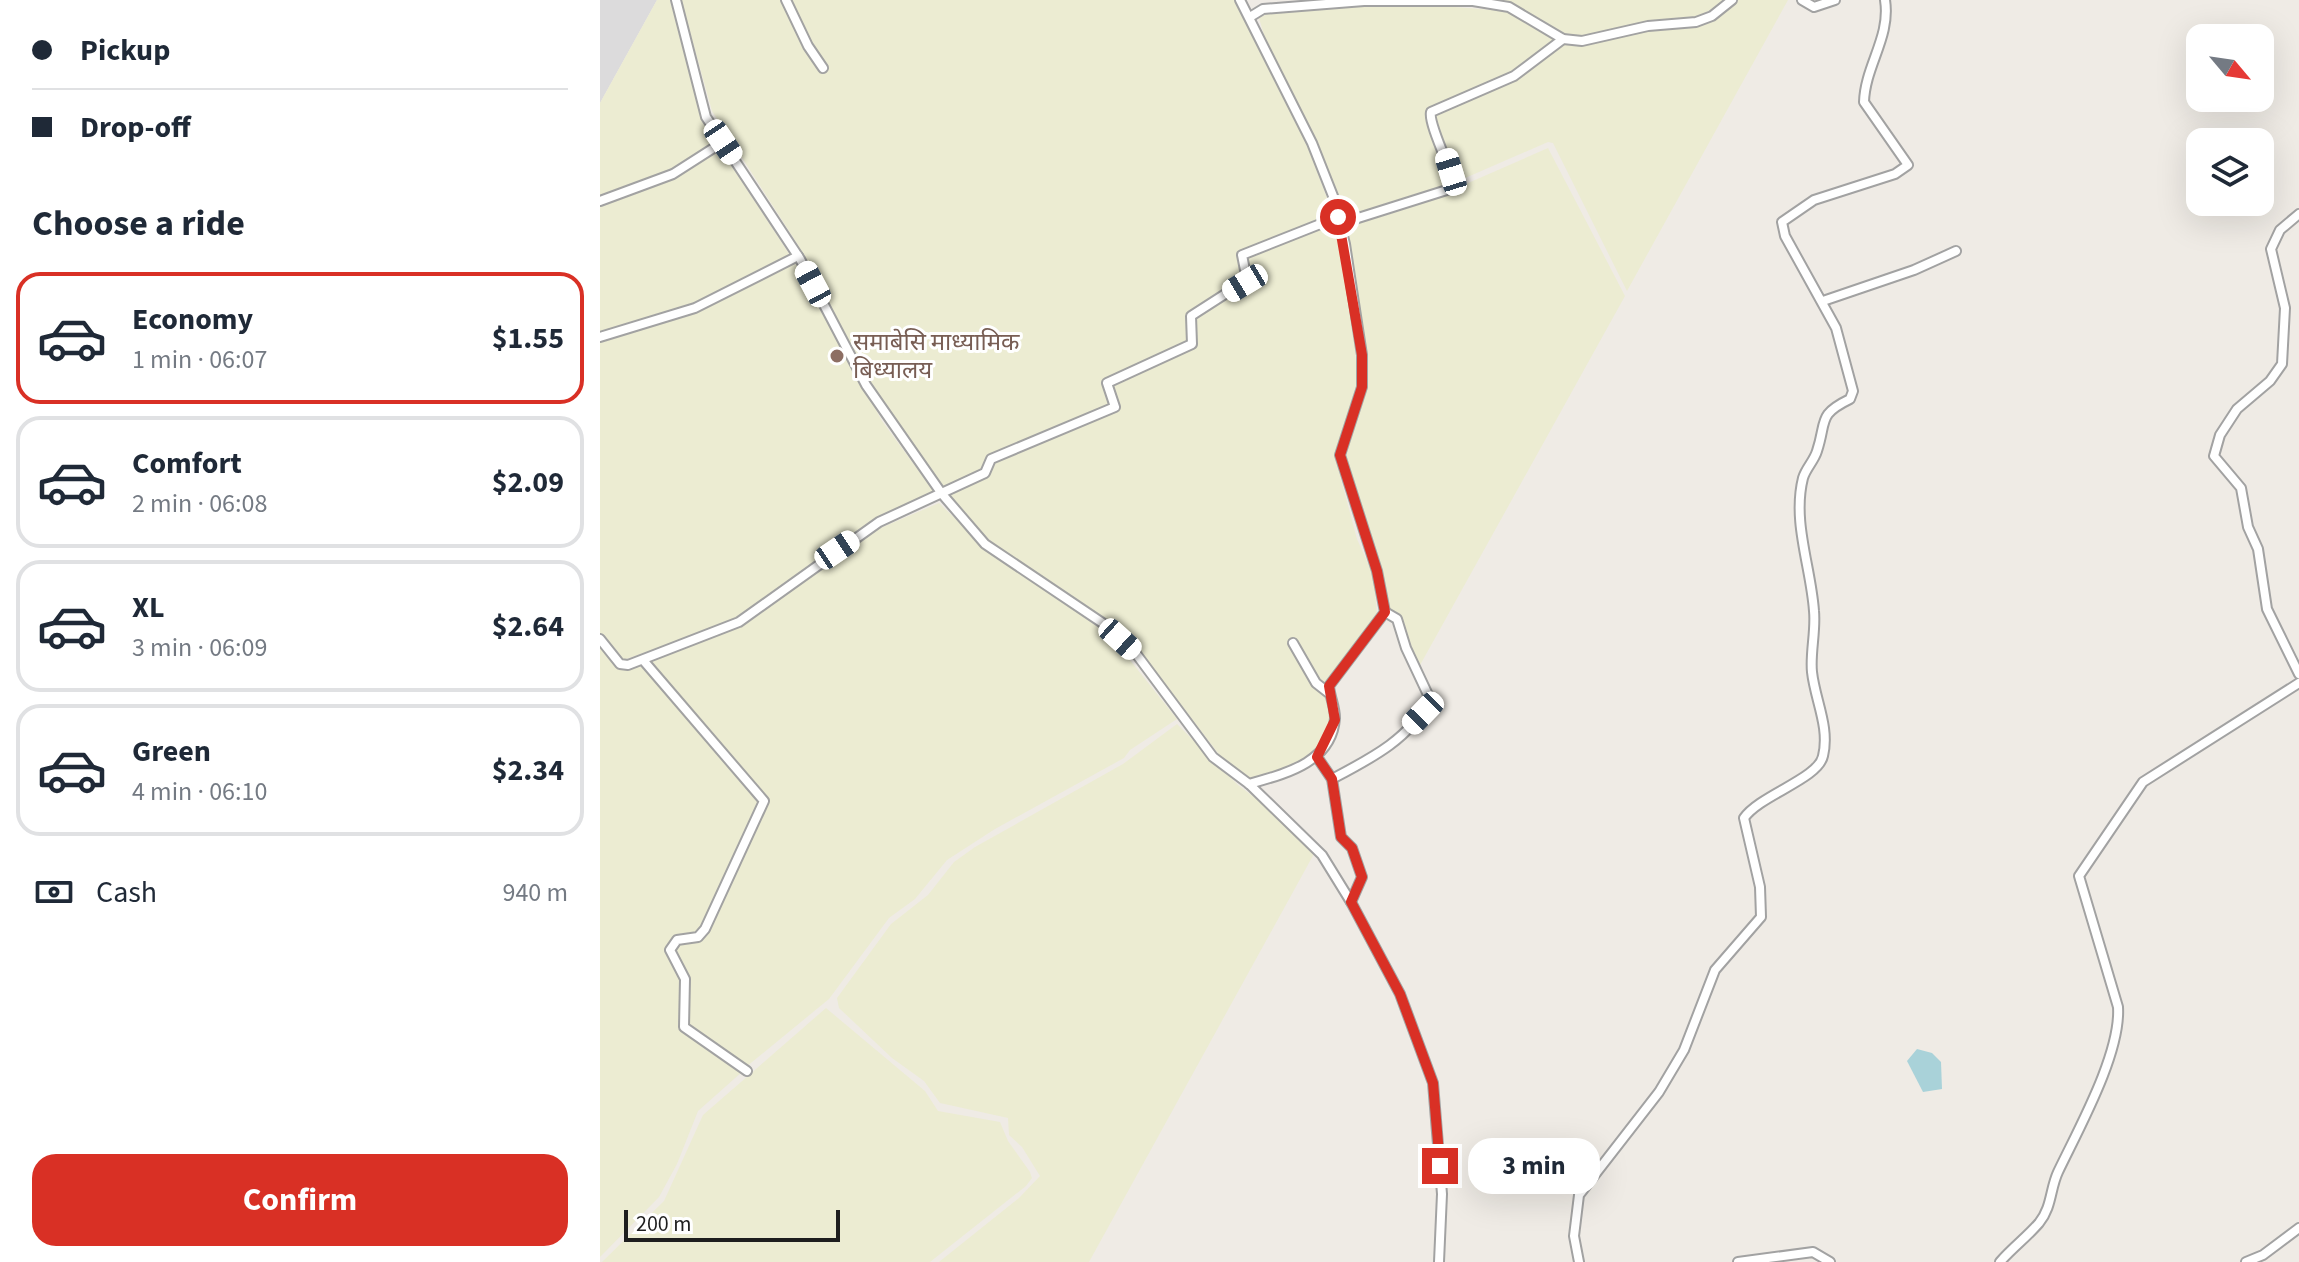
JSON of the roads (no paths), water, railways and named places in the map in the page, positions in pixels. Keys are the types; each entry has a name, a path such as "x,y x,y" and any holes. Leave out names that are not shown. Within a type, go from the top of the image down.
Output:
{"street":[{"path":"676,0 706,117 798,256 866,385 942,494 985,544 1107,626 1134,651 1213,757 1249,784 1322,855 1351,902 1400,994 1433,1083 1442,1194 1439,1262"},
{"path":"786,0 823,68"},
{"path":"1240,0 1312,143 1345,244 1362,355 1362,387 1340,455 1383,593 1385,612 1329,686 1335,720 1317,757 1293,770 1249,784"},
{"path":"1250,17 1263,9 1364,1 1473,1 1509,7 1563,39 1582,41 1648,26 1696,22 1712,16 1732,0"},
{"path":"1802,0 1814,7 1835,0"},
{"path":"1579,1262 1574,1236 1579,1195 1659,1092 1684,1050 1715,970 1761,917 1760,887 1744,818 1756,804 1812,771 1823,756 1825,736 1812,668 1815,626 1803,553 1802,485 1807,468 1817,454 1823,419 1834,407 1850,399 1853,391 1841,342 1823,301 1785,236 1782,222 1814,200 1895,174 1908,165 1864,102 1887,23 1885,0"},
{"path":"600,639 620,664 643,660 739,622 879,522 987,471 991,459 1115,407 1107,383 1192,344 1191,316 1247,280 1242,255 1338,221 1450,189 1454,182 1446,154 1429,121 1431,112 1514,76 1563,39"},
{"path":"600,201 673,174 723,142"},
{"path":"2299,214 2280,230 2271,249 2285,308 2282,364 2270,381 2237,409 2220,435 2214,456 2241,488 2248,527 2258,549 2267,609 2299,674"},
{"path":"1823,301 1914,270 1956,251"},
{"path":"600,337 695,308 798,256"},
{"path":"1332,779 1382,752 1423,713 1430,699 1397,619 1385,612"},
{"path":"1293,643 1316,683 1330,694"},
{"path":"643,660 764,801 705,929 698,937 677,940 670,950 685,979 684,1027 747,1071"},
{"path":"2000,1262 2039,1222 2052,1199 2056,1176 2076,1138 2119,1029 2118,1007 2079,876 2143,782 2299,683"},
{"path":"1317,757 1332,779 1341,837 1352,848 1362,877 1351,902"},
{"path":"2246,1262 2263,1255 2299,1228"},
{"path":"1738,1262 1813,1252 1830,1262"}],"water":[{"path":"1917,1049 1932,1053 1941,1062 1942,1089 1923,1092 1907,1061"}],"place":[{"name":"समाबेसि माध्यामिक बिध्यालय","path":"837,356"}]}
